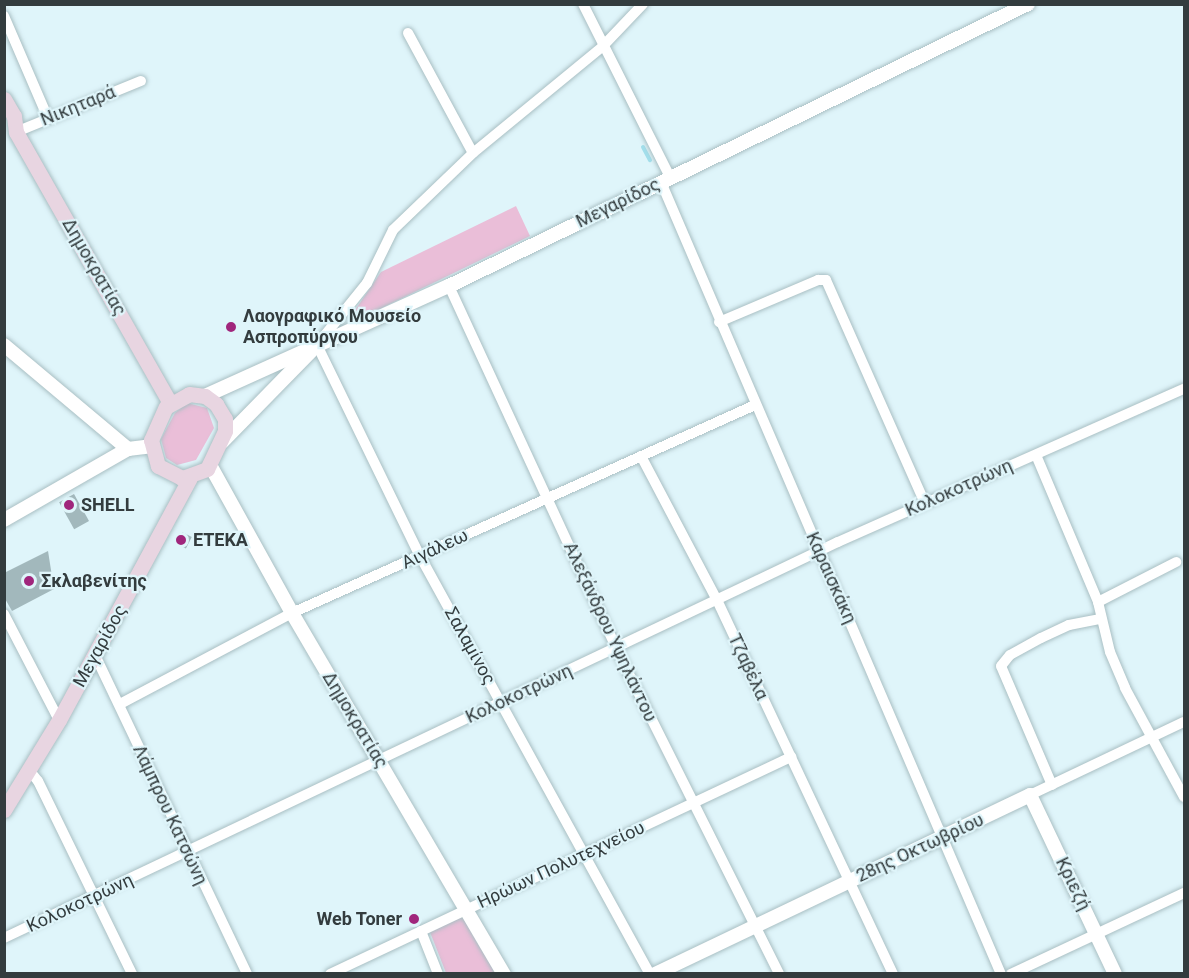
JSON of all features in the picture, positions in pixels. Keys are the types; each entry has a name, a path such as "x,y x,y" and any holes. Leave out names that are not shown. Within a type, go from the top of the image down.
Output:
{"main road":[{"name":"Δημοκρατίας","path":"4,99 14,116 10,129 170,403"},
{"path":"189,394 205,396 223,413 226,426 222,442 210,465 190,478 176,477 162,470 151,446 154,430 170,403 189,394"},
{"name":"Μεγαρίδος","path":"4,810 95,656 190,478"}],"street":[{"name":"Καραισκάκη","path":"583,4 666,179 719,322 944,836 1001,974"},
{"path":"222,442 317,345 367,283 393,230 473,153 602,47 643,4"},
{"name":"Μεγαρίδος","path":"205,396 449,286 1028,4"},
{"path":"4,16 48,118"},
{"path":"408,33 473,153"},
{"name":"Νικηταρά","path":"10,129 48,118 141,81"},
{"path":"719,322 818,280 826,280 925,503"},
{"name":"Αλεξάνδρου Υψηλάντου","path":"449,286 616,648 779,974"},
{"path":"4,345 128,448"},
{"name":"Σαλαμίνος","path":"317,345 420,556 582,855 650,974"},
{"name":"Κολοκοτρώνη","path":"4,938 820,551 1185,389"},
{"name":"Αιγάλεω","path":"120,704 292,613 547,496 755,405"},
{"path":"4,520 128,448 151,446"},
{"path":"1036,455 1098,602 1100,619 1125,688 1154,736 1185,796"},
{"name":"Τζαβέλα","path":"641,456 717,600 851,880 893,974"},
{"name":"Δημοκρατίας","path":"210,465 292,613 504,974"},
{"path":"1098,602 1176,562"},
{"path":"4,614 59,720"},
{"path":"1052,785 1002,666 1010,655 1041,638 1069,625 1100,619"},
{"name":"Λάμπρου Κατσώνη","path":"95,656 120,704 186,852 247,974"},
{"name":"28ης Οκτωβρίου","path":"655,974 1185,722"},
{"name":"Ηρώων Πολυτεχνείου","path":"330,974 791,757"},
{"path":"28,771 38,781 96,895 132,974"},
{"name":"Κριεζή","path":"1030,795 1115,974"},
{"path":"1011,974 1096,932 1185,893"},
{"path":"421,931 438,974"}],"shaded area":[{"path":"516,206 530,236 359,319 351,316 381,272"},
{"path":"187,403 207,408 214,428 196,460 177,465 166,458 161,439 175,413"},
{"path":"464,909 500,973 446,973 428,927"}],"building":[{"path":"74,494 89,521 74,529 59,502"},
{"path":"182,532 192,537 186,549 176,544"},
{"name":"Σκλαβενίτης","path":"48,551 54,589 12,611 4,597 4,573"}],"waterway":[{"path":"643,147 650,160"}],"place":[{"name":"Λαογραφικό Μουσείο Ασπροπύργου","path":"231,327"},
{"name":"SHELL","path":"69,505"},
{"name":"ΕΤΕΚΑ","path":"181,540"},
{"name":"Σκλαβενίτης","path":"29,581"},
{"name":"Web Toner","path":"414,919"}]}
